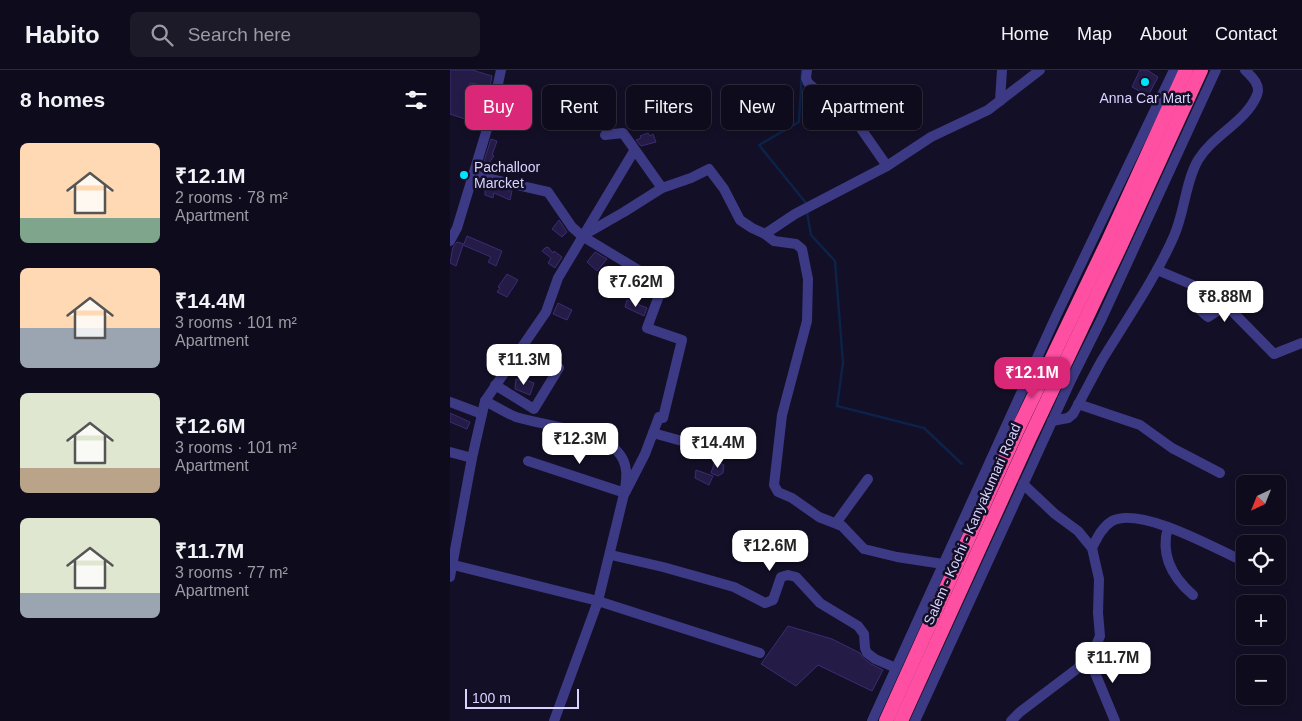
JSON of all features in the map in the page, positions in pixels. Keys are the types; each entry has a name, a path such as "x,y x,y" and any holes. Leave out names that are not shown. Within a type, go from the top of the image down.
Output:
{"highway":[{"name":"Salem - Kochi - Kanyakumari Road","path":"886,721 1017,431 1108,241 1186,70"},
{"name":"Salem - Kochi - Kanyakumari Road","path":"901,721 1030,436 1120,247 1201,70"}],"street":[{"path":"450,241 456,228 491,116 501,70"},
{"path":"807,70 806,78 808,82 857,123 887,166"},
{"path":"1000,101 1002,70"},
{"path":"765,234 795,214 887,166 931,137 988,110 1040,70"},
{"path":"872,721 1057,314 1174,70"},
{"path":"915,721 1052,421 1116,289 1216,70"},
{"path":"1052,421 1068,418 1073,414 1101,363 1157,270 1180,221 1194,167 1200,157 1246,111 1258,94 1256,81 1245,70"},
{"path":"605,135 623,133 662,188"},
{"path":"450,576 472,458 485,401 546,312 558,278 634,151"},
{"path":"582,236 662,188 691,178 709,169 724,189 740,220 774,241 796,244 802,249 808,279 807,321 804,339 792,373 782,415 774,485 778,492 792,498 819,517 836,523 846,530 859,546 869,551 943,564"},
{"path":"473,175 548,192 572,227 582,236 640,271 667,274 647,328 682,340 663,418 659,417 645,454 625,493"},
{"path":"1157,270 1200,288 1201,312 1208,316 1226,306 1274,354 1302,343"},
{"path":"495,385 534,409 559,368"},
{"path":"485,401 514,416 605,441 618,451 625,464 627,479 625,493 611,555 598,601 554,721"},
{"path":"450,402 482,414"},
{"path":"1078,404 1140,425 1172,448 1220,473"},
{"path":"653,433 728,454"},
{"path":"450,452 472,458"},
{"path":"528,461 625,493"},
{"path":"836,523 868,479"},
{"path":"1011,721 1020,712 1074,672 1099,642 1100,636 1098,613 1099,579 1092,548 1078,531 1055,514 1023,484"},
{"path":"1092,548 1104,528 1112,521 1131,517 1168,527 1236,558"},
{"path":"1168,527 1165,542 1167,561 1183,587 1194,596"},
{"path":"611,555 663,567 725,585 765,603 773,600 781,577 788,575 796,577 820,603 858,626 864,634 867,653 875,659 896,668"},
{"path":"451,564 598,601 760,653"},
{"path":"1088,656 1115,721"}],"building":[{"path":"450,70 472,70 492,76 490,85 470,83 469,85 465,85 465,119 450,114"},
{"name":"Anna Car Mart","path":"1140,70 1147,70 1158,77 1148,96 1132,87"},
{"path":"648,133 650,136 653,134 656,142 641,146 636,140"},
{"path":"491,139 497,141 492,155 494,156 489,163 484,161"},
{"path":"485,185 512,191 510,200 494,193 493,198 485,195"},
{"path":"559,220 567,232 562,237 552,229"},
{"path":"467,236 502,251 496,266 488,262 491,257 463,245 456,266 450,263 453,247 457,242 464,244"},
{"path":"548,247 553,253 554,251 562,257 555,268 548,263 551,258 542,251"},
{"path":"595,252 607,259 597,271 587,262"},
{"path":"507,274 518,280 507,297 497,292 500,288 498,287"},
{"path":"627,300 647,308 644,316 625,307"},
{"path":"558,303 572,310 567,320 553,314"},
{"path":"516,379 534,383 530,395 515,389"},
{"path":"450,413 470,422 467,429 450,422"},
{"path":"712,428 723,432 718,444 707,441"},
{"path":"715,461 724,465 723,473 718,476 711,473"},
{"path":"696,470 713,476 709,485 695,478"},
{"path":"788,626 832,639 860,653 871,664 883,670 872,691 818,665 796,686 761,664"}],"waterway":[{"path":"802,70 799,122 759,145 806,203 806,206"},
{"path":"807,212 811,235 835,261 843,363 837,406 924,428 962,464"}],"place":[{"name":"Anna Car Mart","path":"1145,82"},
{"name":"Pachalloor Marcket","path":"464,175"}]}
